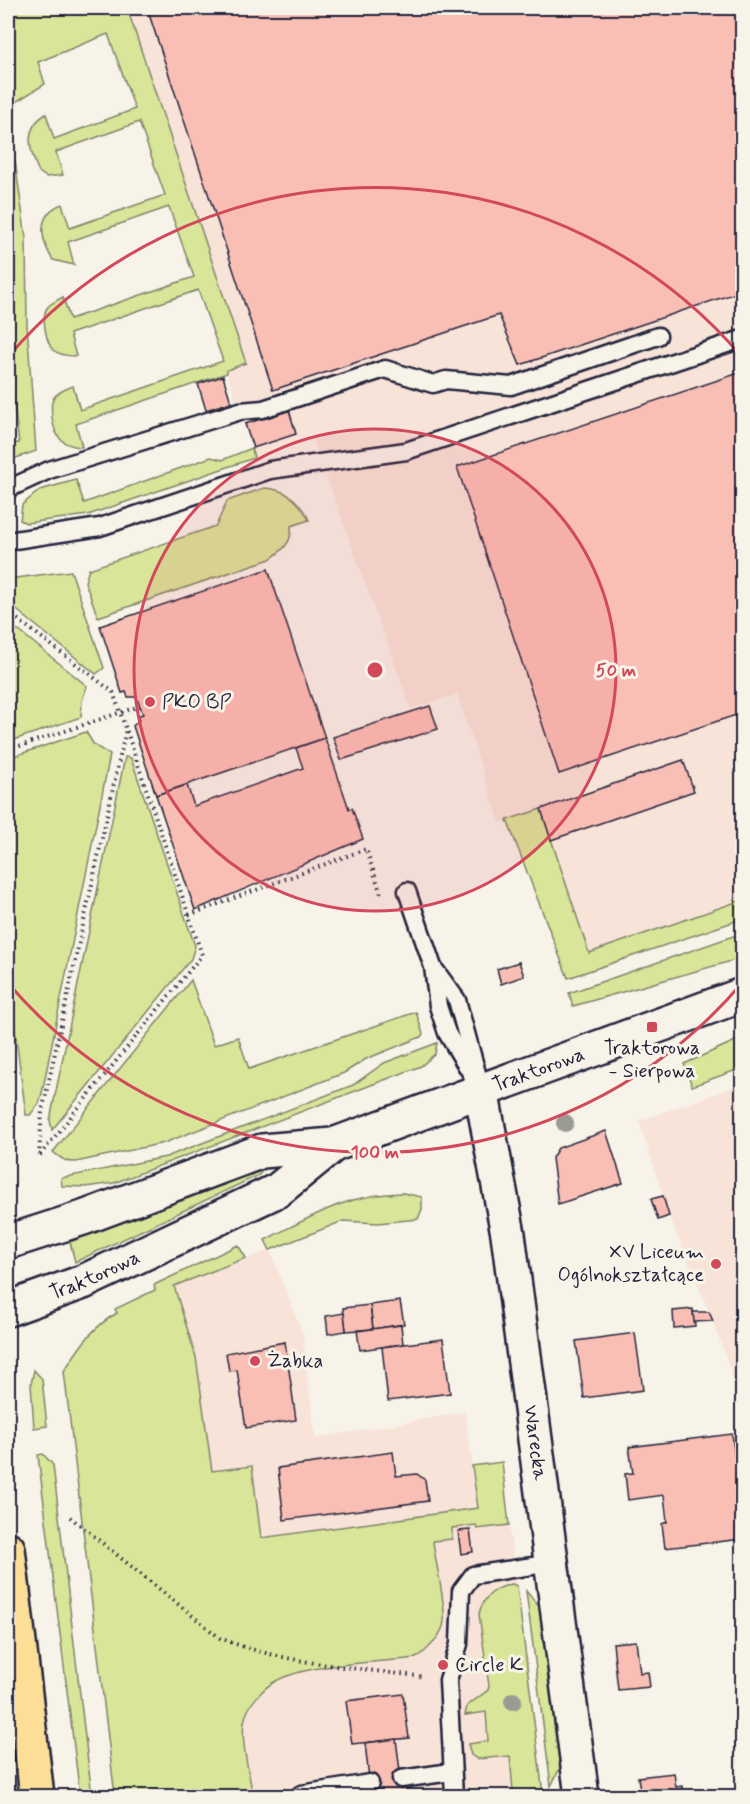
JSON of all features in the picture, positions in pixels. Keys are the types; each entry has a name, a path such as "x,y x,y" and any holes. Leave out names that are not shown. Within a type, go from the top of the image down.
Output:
{"main road":[{"path":"8,1549 37,1797"}],"street":[{"name":"Traktorowa","path":"8,1242 74,1221 262,1151 333,1145 742,995"},
{"name":"Warecka","path":"481,1090 508,1234 582,1797"},
{"name":"Traktorowa","path":"8,1309 83,1282 278,1190 333,1145"}],"lane":[{"path":"8,489 49,470 240,411 263,409 385,369 433,384 446,380 511,386 658,336"},
{"path":"8,541 100,527 270,471 406,451 742,339"},
{"path":"407,891 433,967 457,1000 481,1090"},
{"path":"453,1797 448,1680 459,1644 461,1592 473,1575 552,1563"},
{"path":"401,1779 451,1772"},
{"path":"300,1796 370,1783"}],"path":[{"path":"8,612 113,692 121,713 202,955 39,1155 42,1112 126,729"},
{"path":"8,750 140,705"},
{"path":"189,915 366,849 383,899"},
{"path":"70,1517 220,1638 242,1647 333,1665 448,1680"}],"shaded area":[{"path":"40,8 742,8 742,902 589,953 541,809 500,823 457,694 411,709 313,440 254,458 226,370 109,34"},
{"name":"XV Liceum Ogólnokształcące","path":"742,1084 742,1403 713,1321 669,1216 639,1121"},
{"path":"270,1250 303,1335 315,1438 465,1412 478,1508 261,1538 251,1467 212,1472 196,1357 174,1286"},
{"name":"Circle K","path":"477,1524 478,1529 509,1525 544,1796 253,1796 243,1732 246,1715 261,1693 284,1677 444,1622 433,1541 451,1528"}],"green space":[{"path":"8,8 127,8 246,363 227,370 227,373 76,424 82,447 69,445 58,435 52,418 52,404 57,394 67,388 73,386 80,410 223,361 198,290 70,334 76,356 58,353 50,346 45,329 45,312 50,305 63,297 70,319 194,277 169,207 68,242 74,265 53,260 45,244 43,228 44,221 54,208 62,204 70,228 165,195 139,122 56,152 63,175 46,177 39,172 30,140 34,126 46,114 54,139 135,109 108,34 38,62 45,84 14,103 9,119 26,238 27,325 36,451 16,458 8,458 8,444 19,443 8,359"},
{"path":"252,448 254,458 88,515 26,523 20,520 22,505 40,490 76,480 84,503 211,457 222,460"},
{"path":"264,488 285,493 291,497 309,520 291,526 286,546 279,553 270,559 98,617 85,582 89,569 216,526 227,501"},
{"path":"71,571 104,668 96,674 8,603 8,579"},
{"path":"8,622 87,686 82,701 81,717 8,742"},
{"path":"86,732 94,745 110,755 42,1093 39,1104 30,1115 26,1115 8,975 8,928 12,927 8,907 8,758"},
{"path":"125,757 131,758 195,946 191,959 52,1130 50,1120"},
{"path":"541,809 589,953 742,900 742,919 568,978 507,820"},
{"path":"742,933 742,958 573,1006 569,993"},
{"path":"191,980 214,1045 238,1037 249,1069 416,1012 423,1034 421,1037 366,1059 344,1073 164,1143 76,1162 66,1161 53,1152"},
{"path":"742,1038 742,1068 692,1086 684,1064"},
{"path":"437,1043 435,1054 421,1066 114,1183 85,1187 62,1186 61,1178 166,1157 353,1085 384,1063"},
{"path":"258,1170 262,1171 259,1175 75,1262 70,1242"},
{"path":"403,1193 422,1197 422,1209 418,1219 378,1223 343,1221 270,1250 265,1240 331,1207 364,1197"},
{"path":"238,1245 246,1258 174,1286 196,1357 212,1471 252,1466 261,1538 478,1508 472,1466 502,1462 509,1525 477,1529 476,1525 452,1528 452,1539 433,1541 444,1621 441,1632 434,1642 416,1658 306,1671 276,1681 258,1695 246,1715 243,1733 253,1796 115,1796 64,1371 93,1331 117,1313 115,1309 155,1290 154,1285"},
{"path":"34,1370 42,1379 47,1426 34,1428 31,1384"},
{"path":"43,1454 53,1465 92,1796 80,1796 38,1455"},
{"path":"512,1584 517,1586 543,1794 539,1796 489,1796 513,1791 510,1756 477,1759 471,1755 468,1744 488,1741 486,1712 465,1715 467,1706 488,1690 489,1686 479,1614 483,1602 491,1594"},
{"path":"526,1591 541,1609 563,1762 551,1786"}],"building":[{"path":"147,8 742,8 742,291 520,365 499,315 273,390"},
{"path":"742,372 742,713 559,774 457,467"},
{"path":"223,376 231,402 206,410 198,384"},
{"path":"289,410 296,434 253,448 245,424"},
{"path":"268,569 325,738 156,795 133,726 139,720 137,716 143,714 136,697 128,697 126,692 122,693 100,626"},
{"path":"430,706 438,729 341,760 333,737"},
{"path":"325,738 349,809 352,808 363,839 195,910 156,795 187,785 194,806 303,768 296,748"},
{"path":"683,760 694,791 551,840 541,809"},
{"path":"519,962 524,976 501,984 497,969"},
{"path":"606,1131 623,1183 558,1204 552,1158 558,1148"},
{"path":"663,1196 669,1216 658,1220 651,1199"},
{"path":"400,1301 404,1324 373,1329 370,1305"},
{"path":"370,1305 373,1329 346,1331 343,1308"},
{"path":"693,1309 695,1326 674,1328 673,1311"},
{"path":"693,1312 709,1312 713,1321 694,1322"},
{"path":"344,1313 346,1331 328,1334 326,1316"},
{"path":"401,1325 403,1344 360,1350 357,1331"},
{"path":"635,1333 643,1390 584,1398 576,1341"},
{"path":"443,1339 450,1393 388,1401 382,1347"},
{"path":"285,1342 296,1420 246,1428 237,1370 229,1371 226,1353"},
{"path":"732,1434 735,1458 742,1458 742,1539 665,1548 662,1524 667,1522 664,1495 628,1500 625,1474 633,1473 629,1447"},
{"path":"393,1452 396,1476 417,1474 425,1480 428,1501 284,1520 278,1468"},
{"path":"470,1530 473,1552 461,1554 458,1531"},
{"path":"636,1641 640,1673 648,1672 650,1687 618,1690 613,1643"},
{"path":"403,1694 409,1738 352,1744 346,1701"},
{"path":"396,1739 403,1796 371,1796 365,1743"},
{"path":"738,1746 742,1746 742,1778 741,1778"},
{"path":"674,1773 676,1787 682,1786 683,1796 632,1796 631,1792 640,1791 638,1777"}],"place":[{"name":"PKO BP","path":"150,702"},
{"name":"Traktorowa - Sierpowa","path":"652,1027"},
{"name":"XV Liceum Ogólnokształcące","path":"716,1264"},
{"name":"Żabka","path":"255,1361"},
{"name":"Circle K","path":"443,1665"}]}
